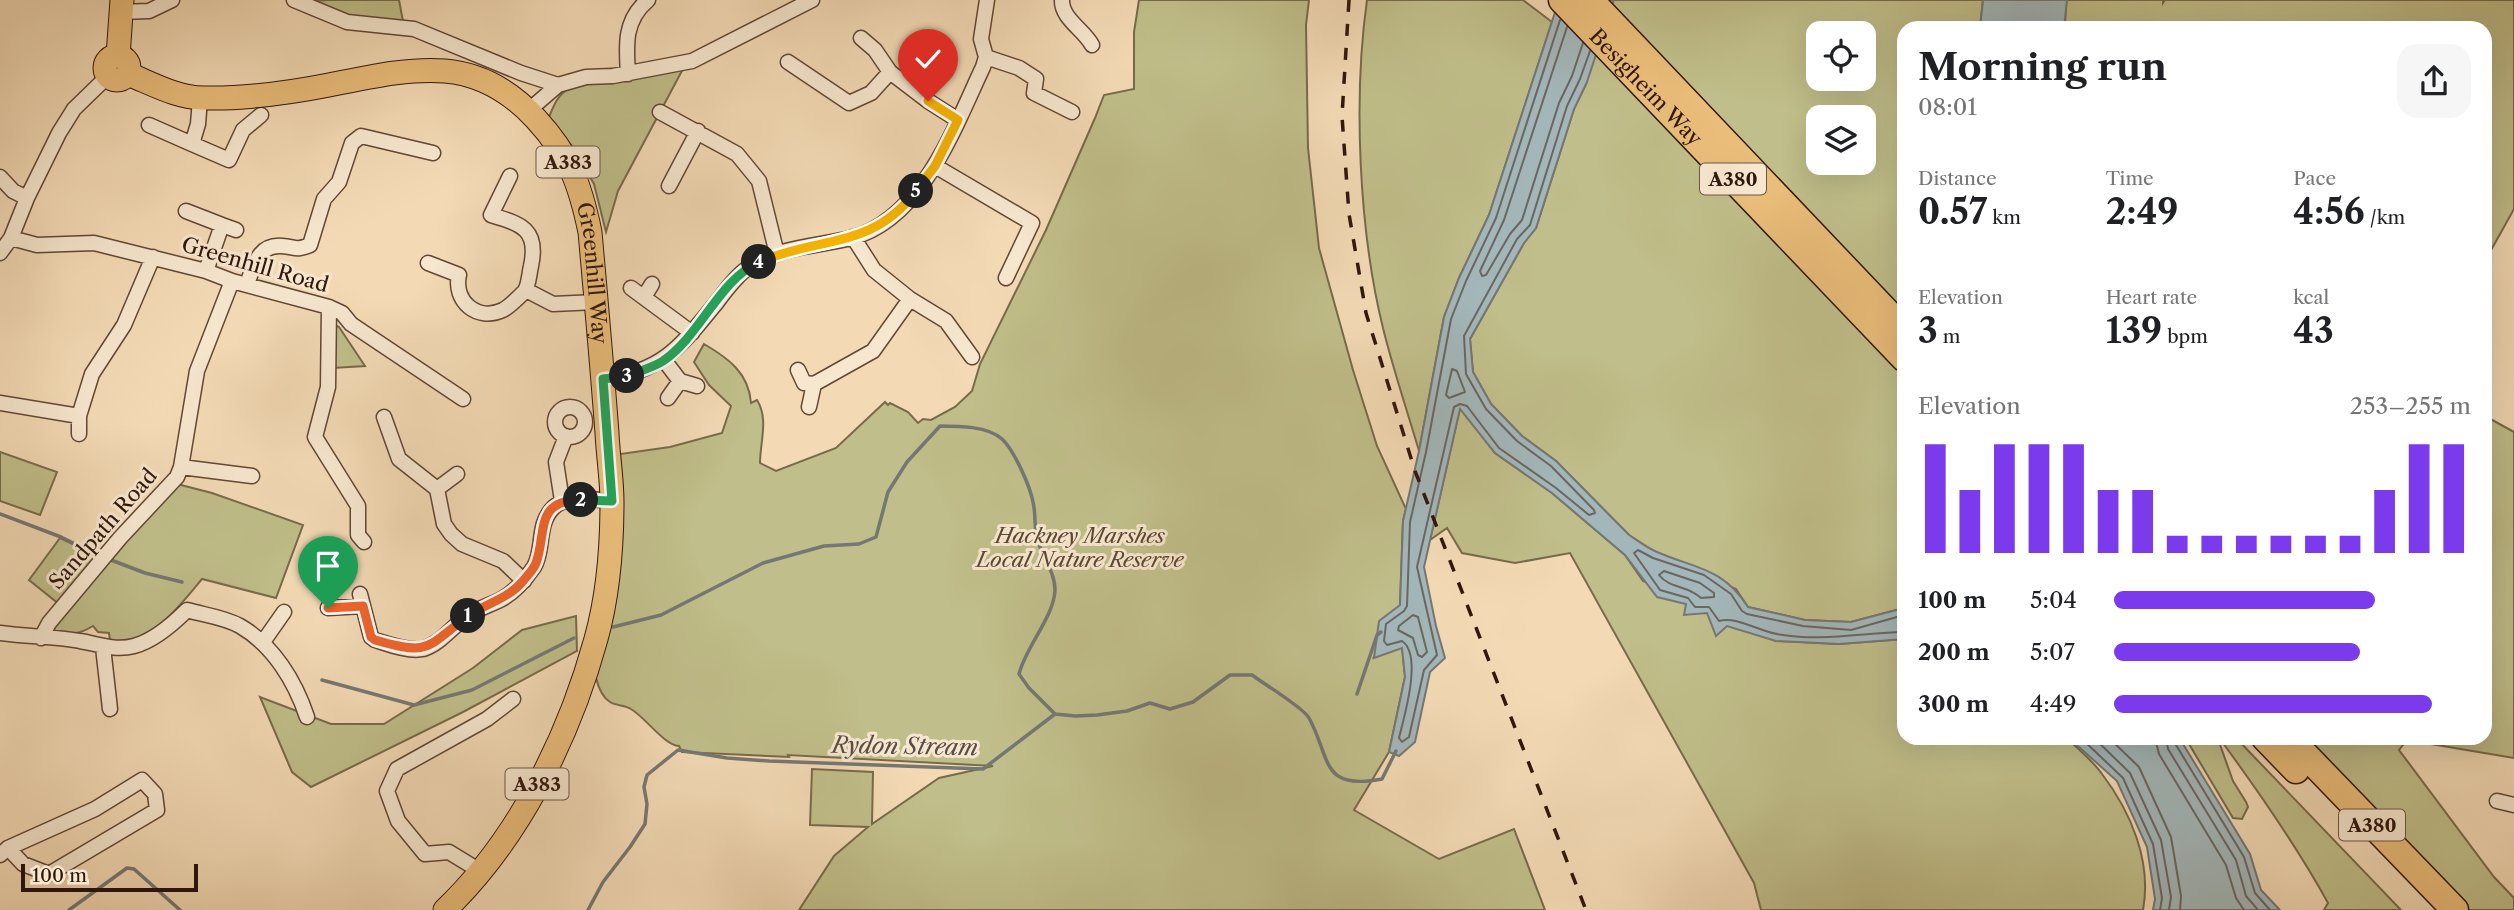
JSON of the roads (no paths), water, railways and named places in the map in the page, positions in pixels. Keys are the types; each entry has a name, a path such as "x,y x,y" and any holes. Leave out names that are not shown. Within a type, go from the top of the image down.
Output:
{"highway":[{"name":"Besigheim Way","path":"1562,0 1897,351"},
{"name":"Besigheim Way","path":"1590,0 1897,323"},
{"name":"A380","path":"2272,745 2431,910"},
{"name":"A380","path":"2296,745 2455,910"}],"main road":[{"path":"118,68 121,6"},
{"name":"Greenhill Way","path":"118,68 173,92 200,99 299,91 384,74 445,71 487,82 508,93 550,135 566,157 581,188 590,232 612,501 602,610 596,639 575,702 542,774 515,823 480,871 445,910"}],"street":[{"path":"121,6 149,11 172,0"},
{"path":"294,0 347,22 414,29 521,73 558,85"},
{"path":"628,74 626,51 629,24 639,8 649,0"},
{"path":"528,111 558,85 586,77 628,74 692,61 812,0"},
{"path":"603,379 624,377 664,360 749,266 777,254 869,232 904,207 935,166 986,57 981,39 987,0"},
{"path":"1062,0 1062,7 1070,20 1085,33 1092,45"},
{"path":"861,38 875,50 890,72 958,120"},
{"path":"986,57 1019,68 1036,79 1034,93 1072,112"},
{"path":"788,62 849,103 871,93 890,72"},
{"path":"0,253 11,238 27,198 69,117 118,68"},
{"path":"192,144 198,124 200,99"},
{"path":"660,112 737,154 759,181 777,254"},
{"path":"149,125 229,160 243,130 261,114"},
{"path":"669,186 698,131"},
{"path":"247,285 257,256 265,248 281,245 298,250 310,245 324,199 340,181 352,143 361,136 433,153"},
{"path":"935,166 1032,223 1006,278"},
{"path":"428,263 459,275 457,283 463,303 477,312 503,310 526,290 534,252 527,230 520,224 491,215 510,176"},
{"path":"0,177 13,191 27,198"},
{"path":"186,211 236,230"},
{"path":"205,271 222,225"},
{"path":"853,237 874,270 910,299 946,321 972,357"},
{"name":"Greenhill Road","path":"11,238 37,245 94,243 205,271 329,307 342,313 351,324 463,399"},
{"path":"79,434 79,416 92,374 124,325 153,257"},
{"name":"Sandpath Road","path":"41,638 49,623 120,538 172,482 181,467 197,371 232,281"},
{"path":"644,297 652,284"},
{"path":"631,288 692,332"},
{"path":"526,290 553,304 596,302"},
{"path":"798,370 804,383 814,384 873,351 910,299"},
{"path":"329,307 328,387 315,437 358,506 358,535 364,542"},
{"path":"664,360 680,381 697,386"},
{"path":"668,398 680,381"},
{"path":"808,407 814,384"},
{"path":"0,403 79,416"},
{"path":"384,418 399,459 437,489 444,524 451,534 462,544 503,561 523,581"},
{"path":"562,501 556,462 566,436"},
{"path":"181,467 252,476"},
{"path":"437,489 457,474"},
{"path":"328,608 361,600 371,637 414,650 423,649 478,609 510,594 523,581 536,564 542,527 554,507 562,501 612,501"},
{"path":"0,633 82,641 103,647 134,646 162,631 187,610 238,625 263,642 290,678 307,717"},
{"path":"263,642 284,612"},
{"path":"103,647 110,709"},
{"path":"480,871 449,852 425,854 398,821 387,791 397,769 479,724 513,699"},
{"path":"142,780 155,794 157,810 49,874 23,864 4,852 95,809 142,780"},
{"path":"2497,801 2514,805"}],"water":[{"path":"1559,0 1614,0 1587,82 1574,109 1536,228 1524,243 1470,339 1473,372 1491,404 1522,436 1556,461 1629,535 1646,546 1718,577 1738,594 1748,607 1805,620 1851,622 1897,610 1897,640 1839,644 1776,641 1727,626 1716,636 1707,613 1684,615 1686,604 1657,597 1625,555 1552,493 1495,453 1460,409 1424,567 1445,658 1430,672 1415,742 1399,756 1389,752 1405,677 1402,648 1374,658 1379,621 1400,605 1403,521 1444,317 1489,215"},
{"path":"1983,0 2067,0 2065,21 1981,21"},
{"path":"2077,745 2184,745 2250,854 2261,890 2280,910 2153,910 2155,899 2147,847 2117,781"}],"waterway":[{"path":"613,627 661,615 763,563 824,546 859,544 876,537 888,492 907,462 940,426 981,429 1002,439 1021,469 1033,502 1037,539 1053,577 1055,590 1050,611 1019,674 1055,714"},
{"path":"0,514 61,537 100,556"},
{"path":"111,560 145,573 182,582"},
{"path":"1357,694 1377,635 1381,632"},
{"path":"322,680 414,705 472,690 574,638"},
{"name":"Rydon Stream","path":"588,910 603,882 645,824 647,804 644,787 647,775 678,750 769,761 983,769 1055,714 1097,715 1127,711 1150,703 1170,709 1193,702 1230,675 1252,675 1306,714 1325,758 1337,776 1362,781 1382,779 1396,751"},
{"name":"Rydon Stream","path":"69,910 127,868 134,869 180,910"}],"railway":[{"path":"1349,0 1342,116 1349,214 1366,313 1415,471 1586,910"}],"park label":[{"name":"Hackney Marshes Local Nature Reserve","path":"1080,548"}]}
